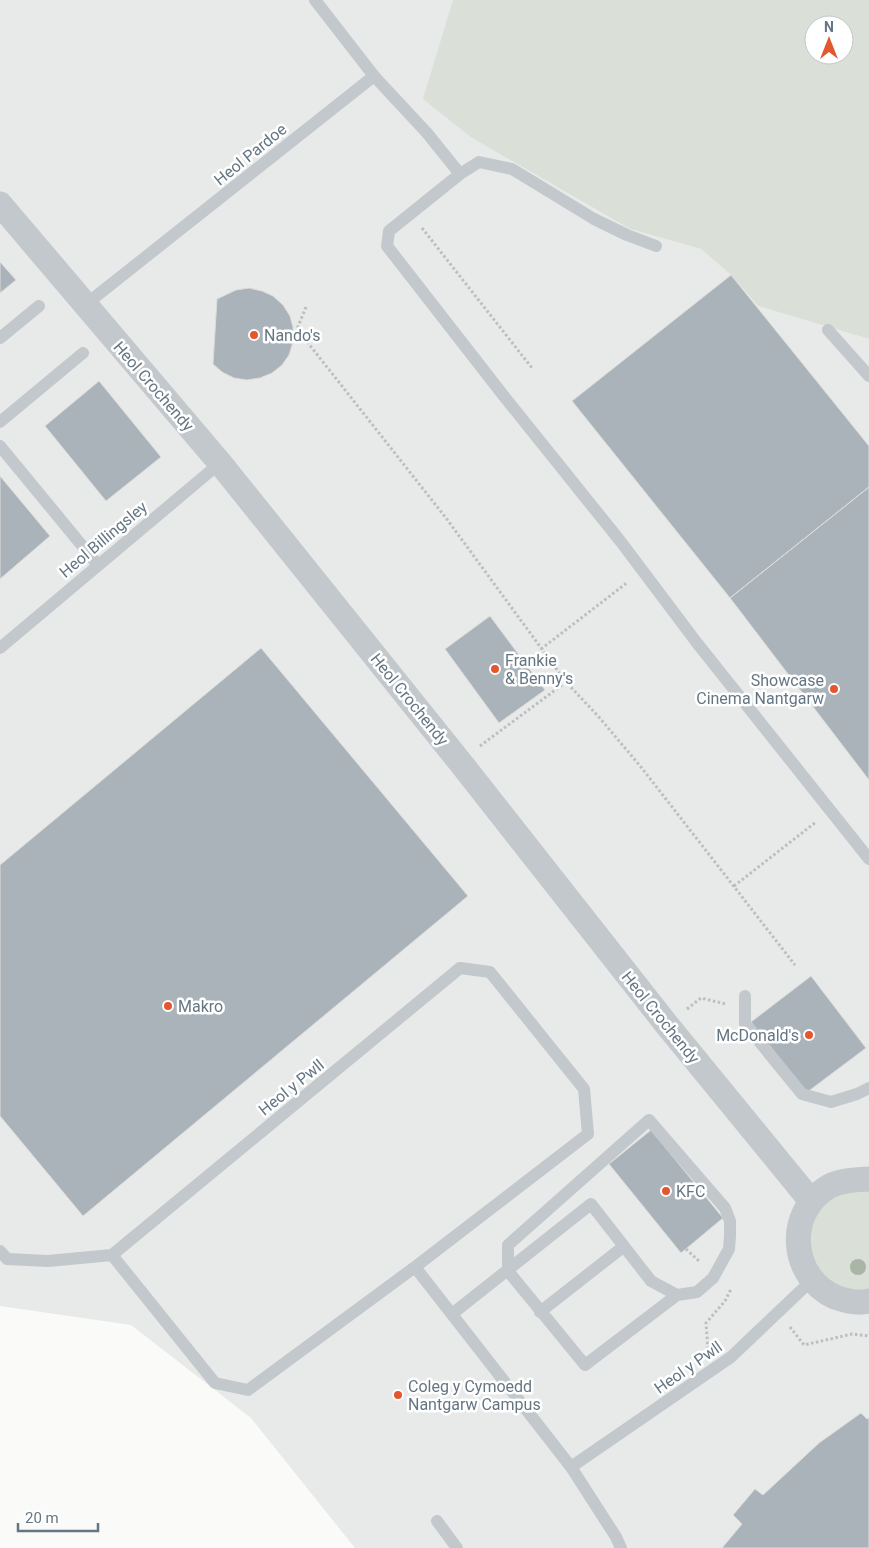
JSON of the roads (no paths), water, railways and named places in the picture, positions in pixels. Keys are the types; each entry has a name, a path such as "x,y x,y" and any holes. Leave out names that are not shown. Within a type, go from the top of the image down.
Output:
{"street":[{"name":"Heol Crochendy","path":"0,204 220,463 460,762 667,1025 811,1201"},
{"path":"869,1179 848,1180 828,1187 811,1201 801,1220 797,1241 801,1262 812,1280 827,1293 845,1301 869,1301"}],"lane":[{"path":"315,0 374,76 427,134 460,174"},
{"name":"Heol Pardoe","path":"85,305 374,76"},
{"path":"656,246 594,220 512,169 479,162 460,174 389,231 387,246 869,859"},
{"path":"0,338 39,306"},
{"path":"828,330 869,376"},
{"path":"0,422 82,353"},
{"path":"0,446 98,565"},
{"name":"Heol Billingsley","path":"4,645 220,463"},
{"name":"Heol y Pwll","path":"460,968 490,972 584,1089 588,1134 415,1268 248,1390 215,1382 112,1255 460,968"},
{"path":"745,1002 745,1024 802,1094 831,1102 869,1088"},
{"path":"649,1120 725,1208 730,1221 729,1249 715,1275 697,1292 677,1295 585,1365 508,1271 508,1245 649,1120"},
{"path":"452,1314 591,1204 651,1281 677,1295"},
{"path":"540,1312 623,1247"},
{"path":"0,1251 7,1259 48,1261 112,1255"},
{"path":"415,1268 571,1467 618,1542"},
{"name":"Heol y Pwll","path":"571,1467 731,1357 812,1280"},
{"path":"437,1521 457,1548"}],"place":[{"name":"Nando's","path":"254,335"},
{"name":"Frankie & Benny's","path":"495,669"},
{"name":"Showcase Cinema Nantgarw","path":"834,689"},
{"name":"Makro","path":"168,1006"},
{"name":"McDonald's","path":"809,1035"},
{"name":"KFC","path":"666,1191"},
{"name":"Coleg y Cymoedd Nantgarw Campus","path":"398,1395"}]}
